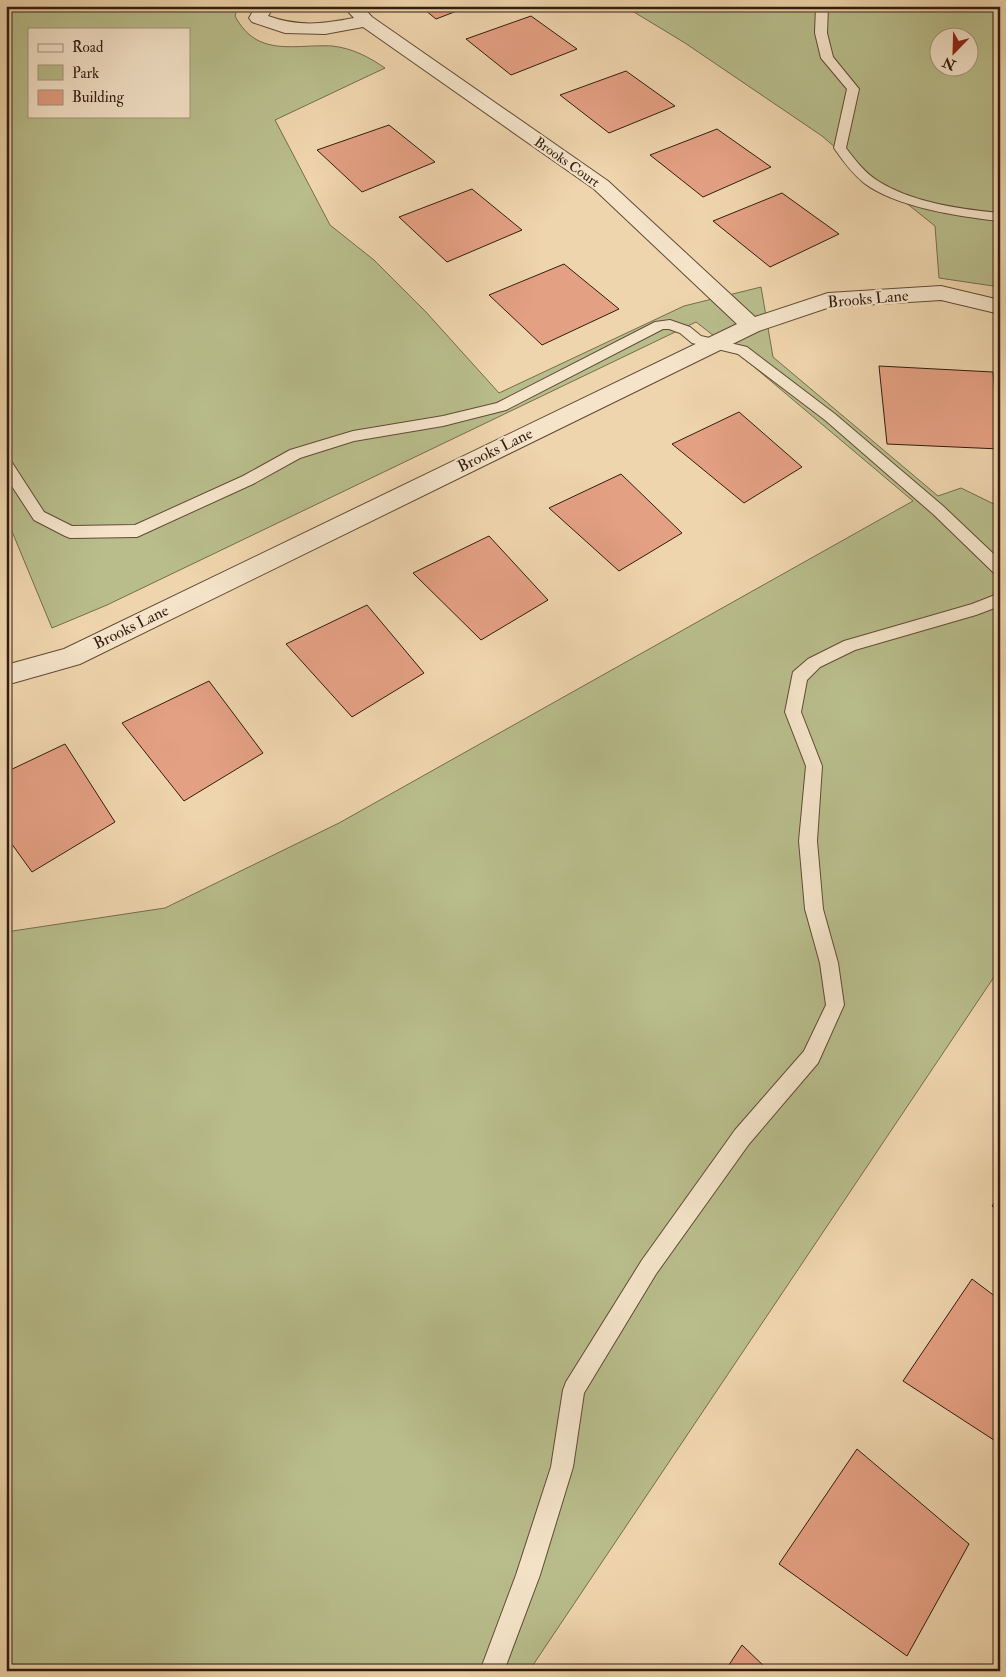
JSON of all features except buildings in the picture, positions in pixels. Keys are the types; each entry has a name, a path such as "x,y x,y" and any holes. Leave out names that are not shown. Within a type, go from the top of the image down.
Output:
{"street":[{"path":"265,6 258,18 285,28 326,29 366,21"},
{"name":"Brooks Court","path":"352,6 366,21 601,185 751,326"},
{"name":"Brooks Lane","path":"6,675 71,657 751,326 828,300 941,293 1000,307"}],"lane":[{"path":"822,6 821,34 827,58 853,89 851,104 842,129 840,148 854,167 874,184 898,194 983,216 1000,217"},
{"path":"6,465 39,516 70,532 137,531 248,480 295,454 352,436 443,421 501,407 660,325 670,324 685,330 697,340 742,350 830,417 938,510 1000,570"},
{"path":"492,1671 528,1575 562,1467 574,1390 649,1267 742,1137 811,1057 835,1005 829,963 814,909 808,841 814,766 793,712 799,676 814,663 850,645 976,609 1000,599"}],"green space":[{"path":"6,6 238,6 235,16 244,29 254,38 265,43 290,47 339,47 360,54 385,68 275,120 330,225 374,260 426,312 499,393 684,306 761,287 773,357 938,496 961,488 1000,507 1000,968 529,1671 6,1671 6,932 165,908 339,823 913,501 753,366 696,322 107,605 52,628 6,517"},
{"path":"624,6 1000,6 1000,287 939,278 935,226 880,182 871,178 822,136 685,43"}]}
